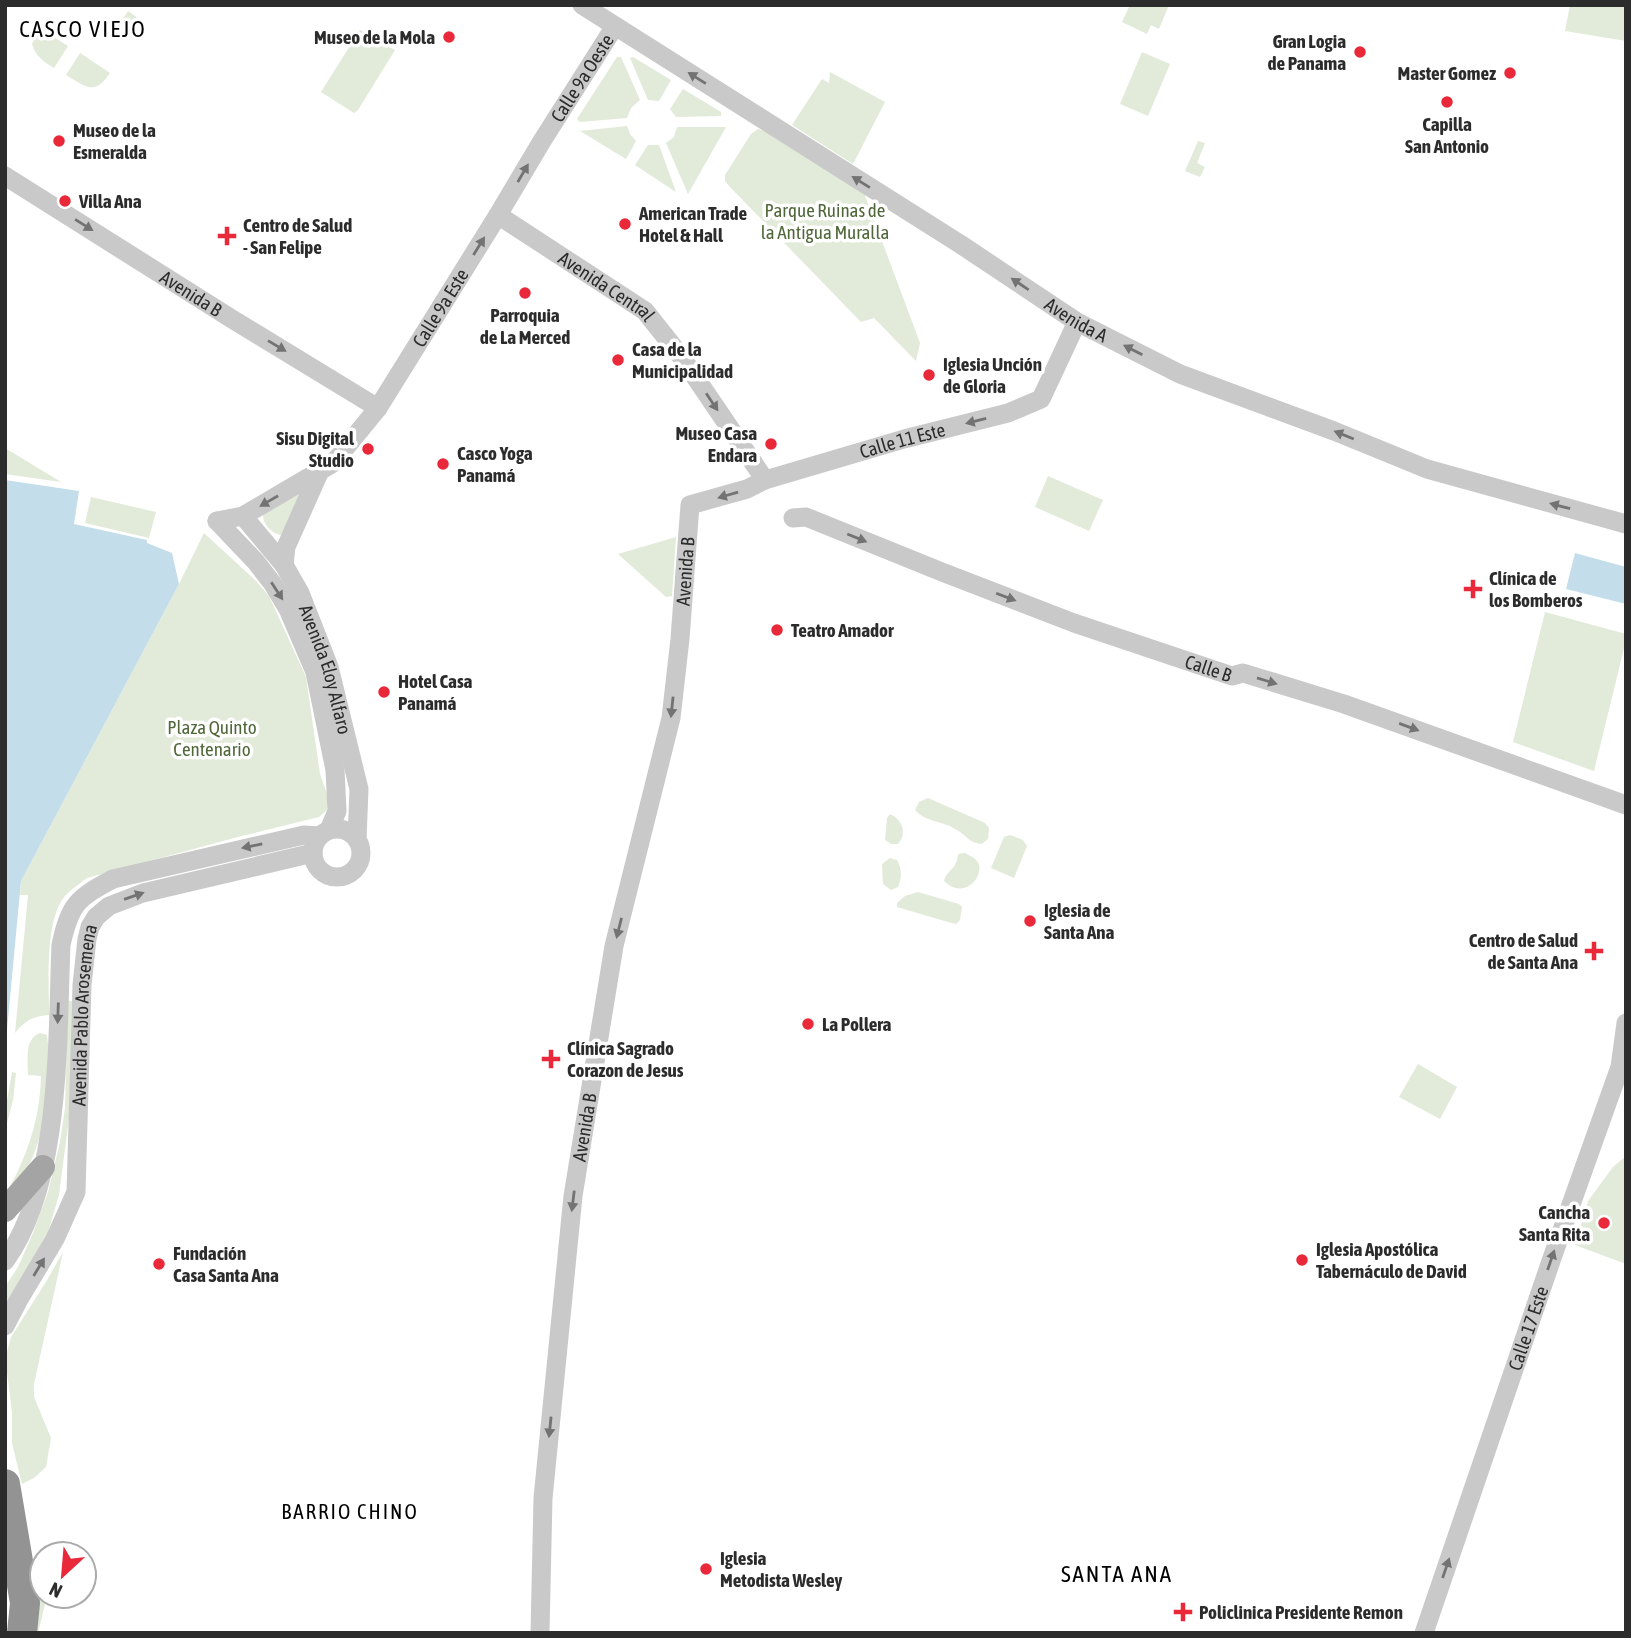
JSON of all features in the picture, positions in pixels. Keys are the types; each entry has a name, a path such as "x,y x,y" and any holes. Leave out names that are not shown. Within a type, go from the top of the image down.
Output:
{"highway":[{"path":"5,1485 25,1602 22,1633"},
{"path":"5,1539 20,1570"}],"main road":[{"path":"5,1210 43,1167"}],"street":[{"name":"Avenida A","path":"582,5 960,244 1077,322 1180,374 1427,469 1626,524"},
{"name":"Calle 9a Oeste","path":"548,131 615,26"},
{"name":"Calle 9a Este","path":"216,521 243,516 333,463 378,408 548,131"},
{"name":"Avenida B","path":"5,176 378,408"},
{"name":"Avenida Central","path":"498,215 645,311 683,359 765,480"},
{"name":"Calle 11 Este","path":"690,505 904,439 1008,413 1041,399 1077,322"},
{"name":"Calle 9a Este","path":"280,559 319,473"},
{"name":"Avenida B","path":"540,1633 543,1498 573,1196 614,947 671,718 690,505"},
{"name":"Avenida Eloy Alfaro","path":"243,516 280,559 300,593 333,681 359,789 357,840"},
{"name":"Calle B","path":"793,518 806,517 1074,623 1232,676 1243,673 1345,704 1626,805"},
{"name":"Avenida Eloy Alfaro","path":"216,521 256,562 273,584 288,608 315,672 335,770 337,811 320,840"},
{"path":"256,562 261,553 266,552 280,559"},
{"path":"337,828 352,834 361,853 354,870 345,876 325,874 316,865 320,840 337,828"},
{"name":"Avenida Pablo Arosemena","path":"5,1261 29,1217 43,1167 53,1113 61,945 65,926 75,904 85,894 113,879 304,835 320,840"},
{"name":"Avenida Pablo Arosemena","path":"5,1326 55,1239 76,1192 82,985 90,926 109,906 143,893 320,840"},
{"name":"Calle 17 Este","path":"1424,1633 1619,1067 1626,1023"}],"green space":[{"path":"1130,5 1169,5 1159,29 1151,25 1147,34 1122,22"},
{"path":"1570,5 1626,5 1626,41 1565,31"},
{"path":"128,11 141,20 133,34 119,25"},
{"path":"40,28 68,46 54,68 40,58 32,44"},
{"path":"360,30 395,50 354,113 321,92"},
{"path":"1142,52 1170,64 1148,116 1120,104"},
{"path":"80,53 110,73 100,85 85,86 66,75"},
{"path":"617,57 621,57 640,100 631,108 627,118 580,122 577,119"},
{"path":"633,57 671,80 659,101 648,100 630,58"},
{"path":"830,72 885,102 853,164 792,125 822,79 829,83"},
{"path":"683,89 721,112 721,116 676,117 670,109"},
{"path":"627,126 636,141 626,159 580,131"},
{"path":"677,127 726,127 688,194 666,143 674,137"},
{"name":"Parque Ruinas de la Antigua Muralla","path":"758,129 864,193 920,343 916,361 874,318 861,322 725,181 725,175 751,134"},
{"path":"1198,141 1205,143 1197,163 1205,167 1200,177 1185,171"},
{"path":"648,145 659,145 676,192 635,165"},
{"path":"5,448 61,482 5,474"},
{"path":"1048,476 1103,500 1089,531 1035,507"},
{"path":"304,489 286,530 280,535 269,529 263,519 264,511"},
{"path":"91,497 156,512 149,538 85,523"},
{"name":"Plaza Quinto Centenario","path":"204,533 269,596 306,677 320,774 328,797 327,810 319,817 87,878 62,900 53,924 49,955 49,1015 29,1020 15,1033 28,895 20,895 21,881"},
{"path":"676,537 672,596 666,597 618,554"},
{"path":"1545,612 1626,634 1594,771 1513,742"},
{"path":"928,798 985,823 989,828 988,839 982,844 974,842 952,827 919,814 915,810 919,802"},
{"path":"890,814 898,820 902,828 898,844 885,840 887,818"},
{"path":"1010,835 1023,840 1027,846 1014,878 991,868 1004,837"},
{"path":"965,853 979,864 977,877 968,887 953,887 944,881 945,877 956,863 958,854"},
{"path":"890,858 897,860 901,874 898,887 891,890 883,884 882,864"},
{"path":"918,892 959,904 962,907 960,920 956,924 897,907 897,903 905,896"},
{"path":"68,1001 72,1001 70,1110 59,1195 46,1239 5,1308 5,1287 18,1267 33,1233 48,1192 60,1142 65,1108"},
{"path":"40,1033 47,1035 48,1050 44,1119 29,1165 5,1196 20,1167 35,1123 41,1076 28,1075 28,1057 31,1040"},
{"path":"1418,1064 1457,1087 1440,1119 1399,1097"},
{"path":"12,1072 16,1073 13,1100 5,1131 5,1112"},
{"name":"Cancha Santa Rita","path":"1626,1156 1626,1264 1575,1245 1588,1201 1613,1167"},
{"path":"63,1252 34,1384 34,1397 51,1438 46,1467 22,1484 12,1443 7,1352 11,1337"},
{"path":"35,1610 44,1610 38,1633 35,1633"}],"water":[{"path":"5,480 79,491 74,524 147,540 147,543 172,553 179,584 21,881 5,1051"},
{"path":"1575,553 1626,567 1626,604 1566,589"}],"place":[{"name":"Museo de la Mola","path":"449,37"},
{"name":"Gran Logia de Panama","path":"1360,52"},
{"name":"Master Gomez","path":"1510,73"},
{"name":"Capilla San Antonio","path":"1447,102"},
{"name":"Museo de la Esmeralda","path":"59,141"},
{"name":"Villa Ana","path":"65,201"},
{"name":"American Trade Hotel & Hall","path":"625,224"},
{"name":"Centro de Salud - San Felipe","path":"227,236"},
{"name":"Parroquia de La Merced","path":"525,293"},
{"name":"Casa de la Municipalidad","path":"618,360"},
{"name":"Iglesia Unción de Gloria","path":"929,375"},
{"name":"Museo Casa Endara","path":"771,444"},
{"name":"Sisu Digital Studio","path":"368,449"},
{"name":"Casco Yoga Panamá","path":"443,464"},
{"name":"Clínica de los Bomberos","path":"1473,589"},
{"name":"Teatro Amador","path":"777,630"},
{"name":"Hotel Casa Panamá","path":"384,692"},
{"name":"Iglesia de Santa Ana","path":"1030,921"},
{"name":"Centro de Salud de Santa Ana","path":"1594,951"},
{"name":"La Pollera","path":"808,1024"},
{"name":"Clínica Sagrado Corazon de Jesus","path":"551,1059"},
{"name":"Cancha Santa Rita","path":"1604,1223"},
{"name":"Iglesia Apostólica Tabernáculo de David","path":"1302,1260"},
{"name":"Fundación Casa Santa Ana","path":"159,1264"},
{"name":"Iglesia Metodista Wesley","path":"706,1569"},
{"name":"Policlinica Presidente Remon","path":"1183,1612"}],"district":[{"name":"CASCO VIEJO","path":"83,29"},
{"name":"BARRIO CHINO","path":"350,1512"},
{"name":"SANTA ANA","path":"1117,1574"}]}
